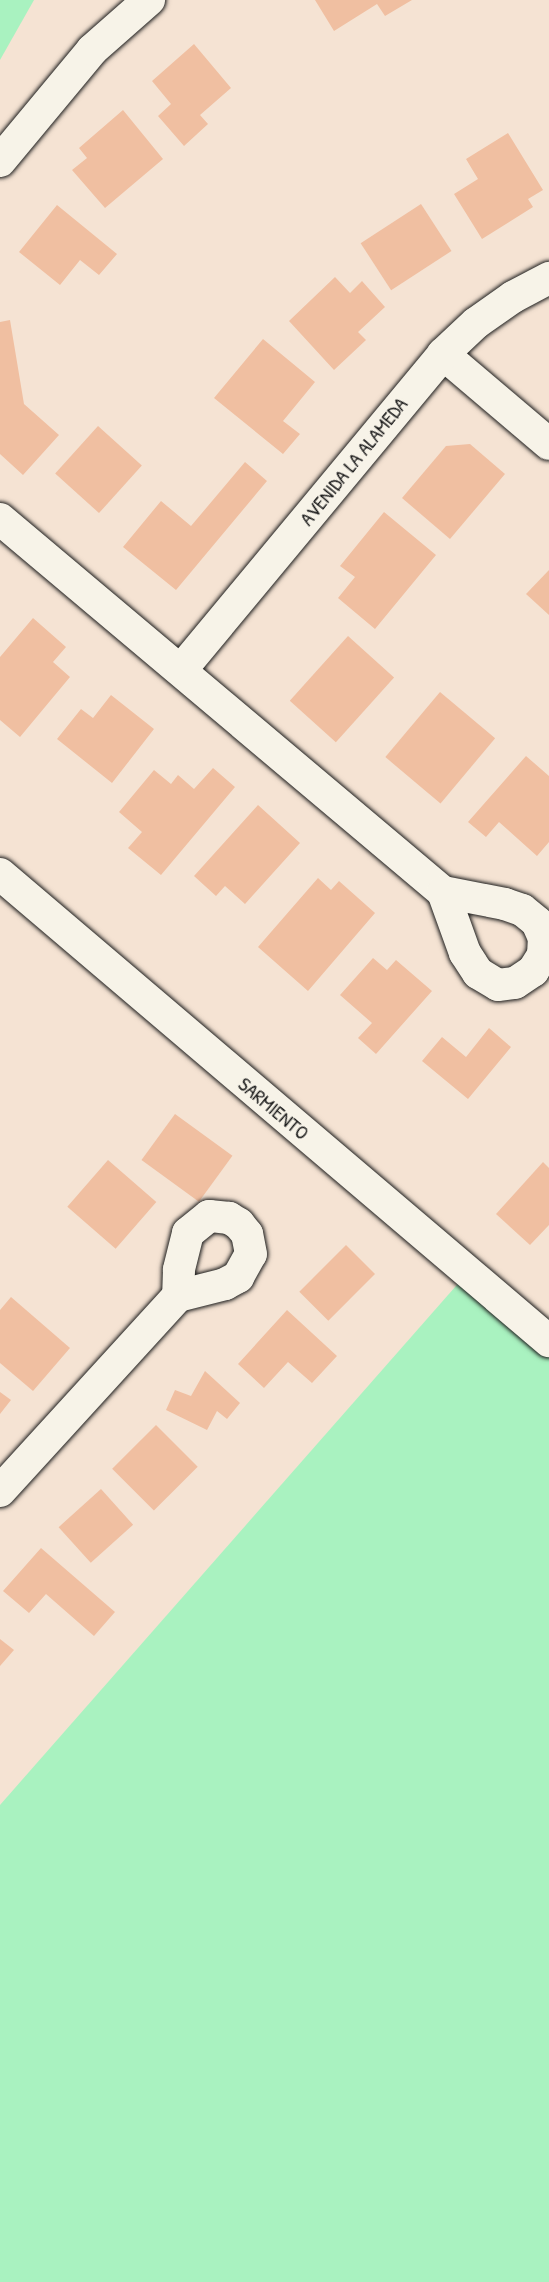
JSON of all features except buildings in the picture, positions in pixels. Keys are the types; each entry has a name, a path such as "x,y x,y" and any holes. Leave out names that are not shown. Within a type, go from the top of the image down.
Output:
{"street":[{"path":"0,161 92,51 149,0"},
{"name":"AVENIDA LA ALAMEDA","path":"181,670 444,354 476,323 513,297 549,278"},
{"path":"444,354 549,444"},
{"path":"0,519 443,892"},
{"name":"SARMIENTO","path":"0,874 549,1341"},
{"path":"0,1491 178,1296"}],"green space":[{"path":"0,0 34,0 0,60"},
{"path":"470,1270 549,1336 549,2282 0,2282 0,1805"}]}
